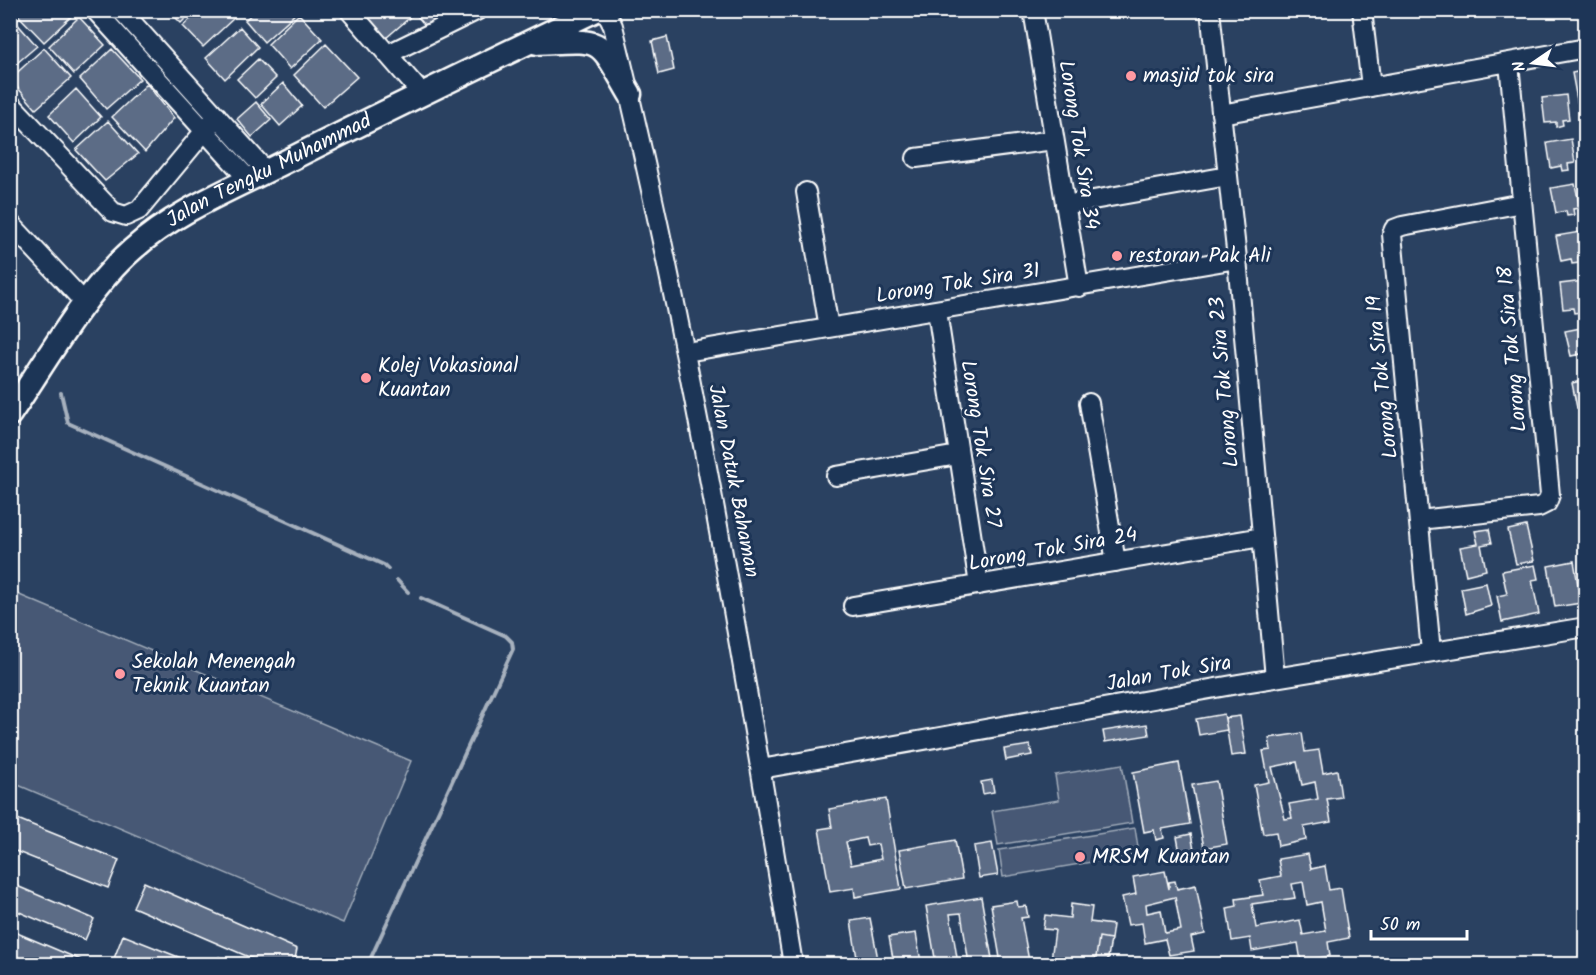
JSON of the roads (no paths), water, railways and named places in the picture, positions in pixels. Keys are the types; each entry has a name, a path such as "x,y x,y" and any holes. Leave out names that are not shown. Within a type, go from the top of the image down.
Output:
{"main road":[{"name":"Jalan Tengku Muhammad","path":"10,414 114,267 148,236 258,176 596,10"},
{"path":"526,44 585,41 599,46 612,61 630,94"}],"street":[{"path":"95,10 211,123"},
{"path":"121,10 211,123 258,176"},
{"path":"349,10 422,94"},
{"path":"388,54 478,10"},
{"name":"Jalan Datuk Bahaman","path":"605,10 613,26 630,94 686,352 761,769 793,964"},
{"name":"Lorong Tok Sira 34","path":"1033,10 1079,287"},
{"name":"Lorong Tok Sira 23","path":"1209,10 1237,259 1275,678"},
{"path":"1362,10 1371,87"},
{"path":"1221,114 1586,48"},
{"name":"Lorong Tok Sira 18","path":"1419,520 1539,507 1547,503 1550,495 1509,63"},
{"path":"10,103 113,212 126,216 139,210 211,123"},
{"path":"916,158 1054,140"},
{"path":"1065,205 1227,176"},
{"path":"806,192 829,328"},
{"name":"Lorong Tok Sira 19","path":"1431,652 1392,234 1394,229 1402,226 1522,203"},
{"path":"10,223 86,304"},
{"name":"Lorong Tok Sira 31","path":"686,352 1237,259"},
{"name":"Lorong Tok Sira 27","path":"937,311 979,585"},
{"path":"1089,403 1116,562"},
{"path":"836,476 958,455"},
{"name":"Lorong Tok Sira 24","path":"853,606 1262,537"},
{"name":"Jalan Tok Sira","path":"761,769 1275,678 1586,627"}],"waterway":[{"path":"61,393 68,423 384,565 388,569"},
{"path":"397,580 408,592"},
{"path":"368,964 513,649 512,642 506,636 421,598"}],"place":[{"name":"masjid tok sira","path":"1131,76"},
{"name":"restoran Pak Ali","path":"1117,256"},
{"name":"Kolej Vokasional Kuantan","path":"366,378"},
{"name":"Sekolah Menengah Teknik Kuantan","path":"120,674"},
{"name":"MRSM Kuantan","path":"1080,857"}]}
